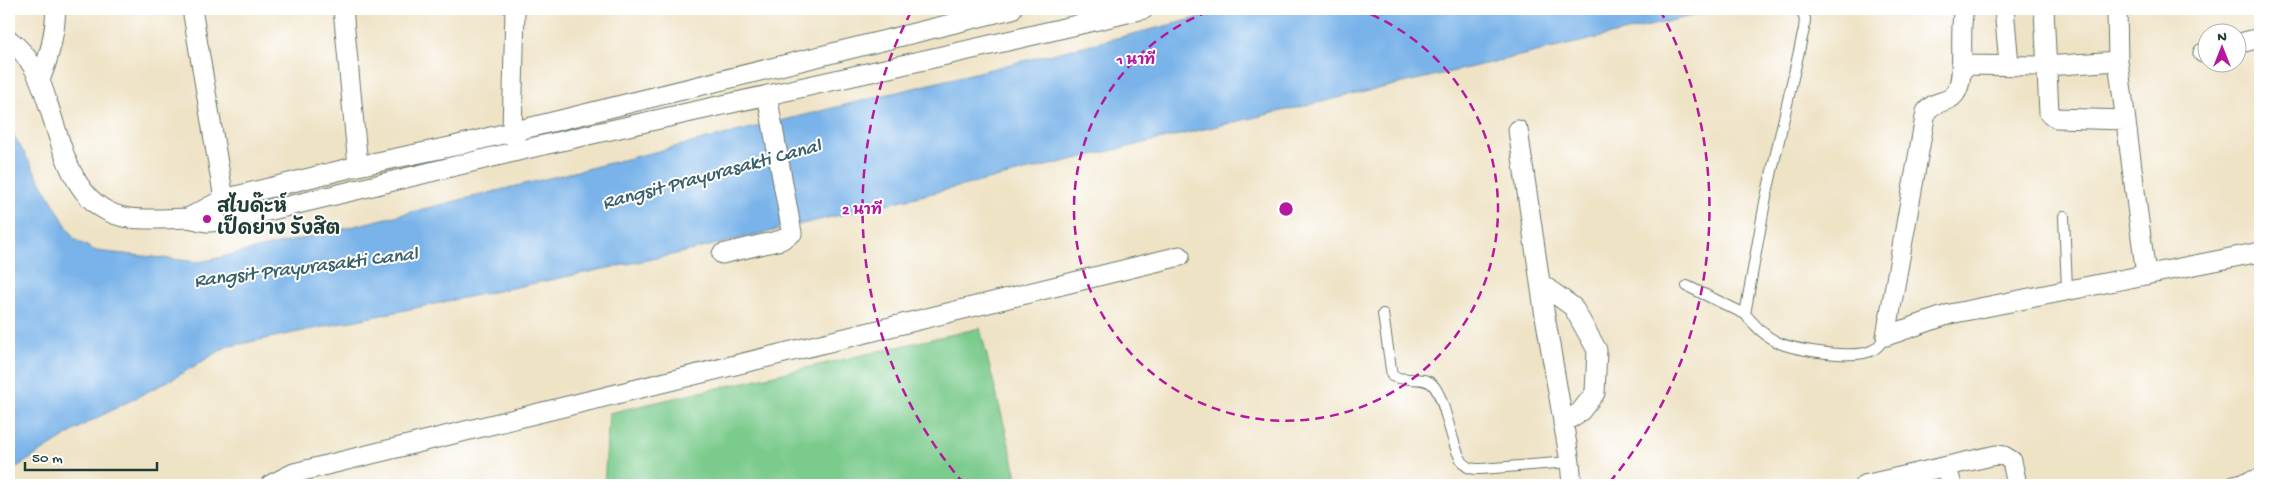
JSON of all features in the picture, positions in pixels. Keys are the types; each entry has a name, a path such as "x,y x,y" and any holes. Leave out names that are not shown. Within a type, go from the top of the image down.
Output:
{"street":[{"path":"40,80 51,55 56,9"},
{"path":"192,9 228,220"},
{"path":"342,9 358,166"},
{"path":"515,9 512,132 520,151"},
{"path":"188,218 224,199 358,166 512,132 1012,9"},
{"path":"9,40 20,48 40,80 65,155 78,184 89,200 102,210 127,218 156,220 188,218 208,222 228,220 520,151 768,104 1144,9"},
{"path":"1964,9 1960,36 1962,64 1956,94 1950,99 1930,105 1926,112 1886,336 1950,314 2067,289 2260,252"},
{"path":"2004,9 2009,64"},
{"path":"2044,9 2049,113 2051,116 2126,120"},
{"path":"2117,9 2118,61 2146,275"},
{"path":"2246,42 2260,38"},
{"path":"1962,64 2046,66 2118,61"},
{"path":"722,254 781,240 790,236 792,229 768,104"},
{"path":"1518,130 1572,485"},
{"path":"270,485 294,473 1180,256"},
{"path":"1540,283 1573,307 1597,350 1595,394 1580,412 1563,423"},
{"path":"1864,485 1949,476 1996,455 2004,456 2012,461 2017,485"},
{"path":"2234,485 2260,479"}],"lane":[{"path":"1745,314 1766,202 1804,29 1805,19 1800,9"},
{"path":"2064,216 2067,289"},
{"path":"1686,286 1745,314 1759,331 1779,343 1839,355 1871,352 1879,347 1886,336"},
{"path":"1383,314 1392,376 1399,379 1424,380 1432,384 1447,414 1461,462 1469,468 1481,469 1570,462"}],"green space":[{"path":"980,328 1019,485 604,485 609,413"}],"water":[{"name":"Rangsit Prayurasakti Canal","path":"1234,9 1722,9 676,254 226,347 176,377 85,424 9,472 9,127 74,239 96,251 200,262 322,234"}],"place":[{"name":"สุไบด๊ะห์ เป็ดย่าง รังสิต","path":"207,219"}]}
